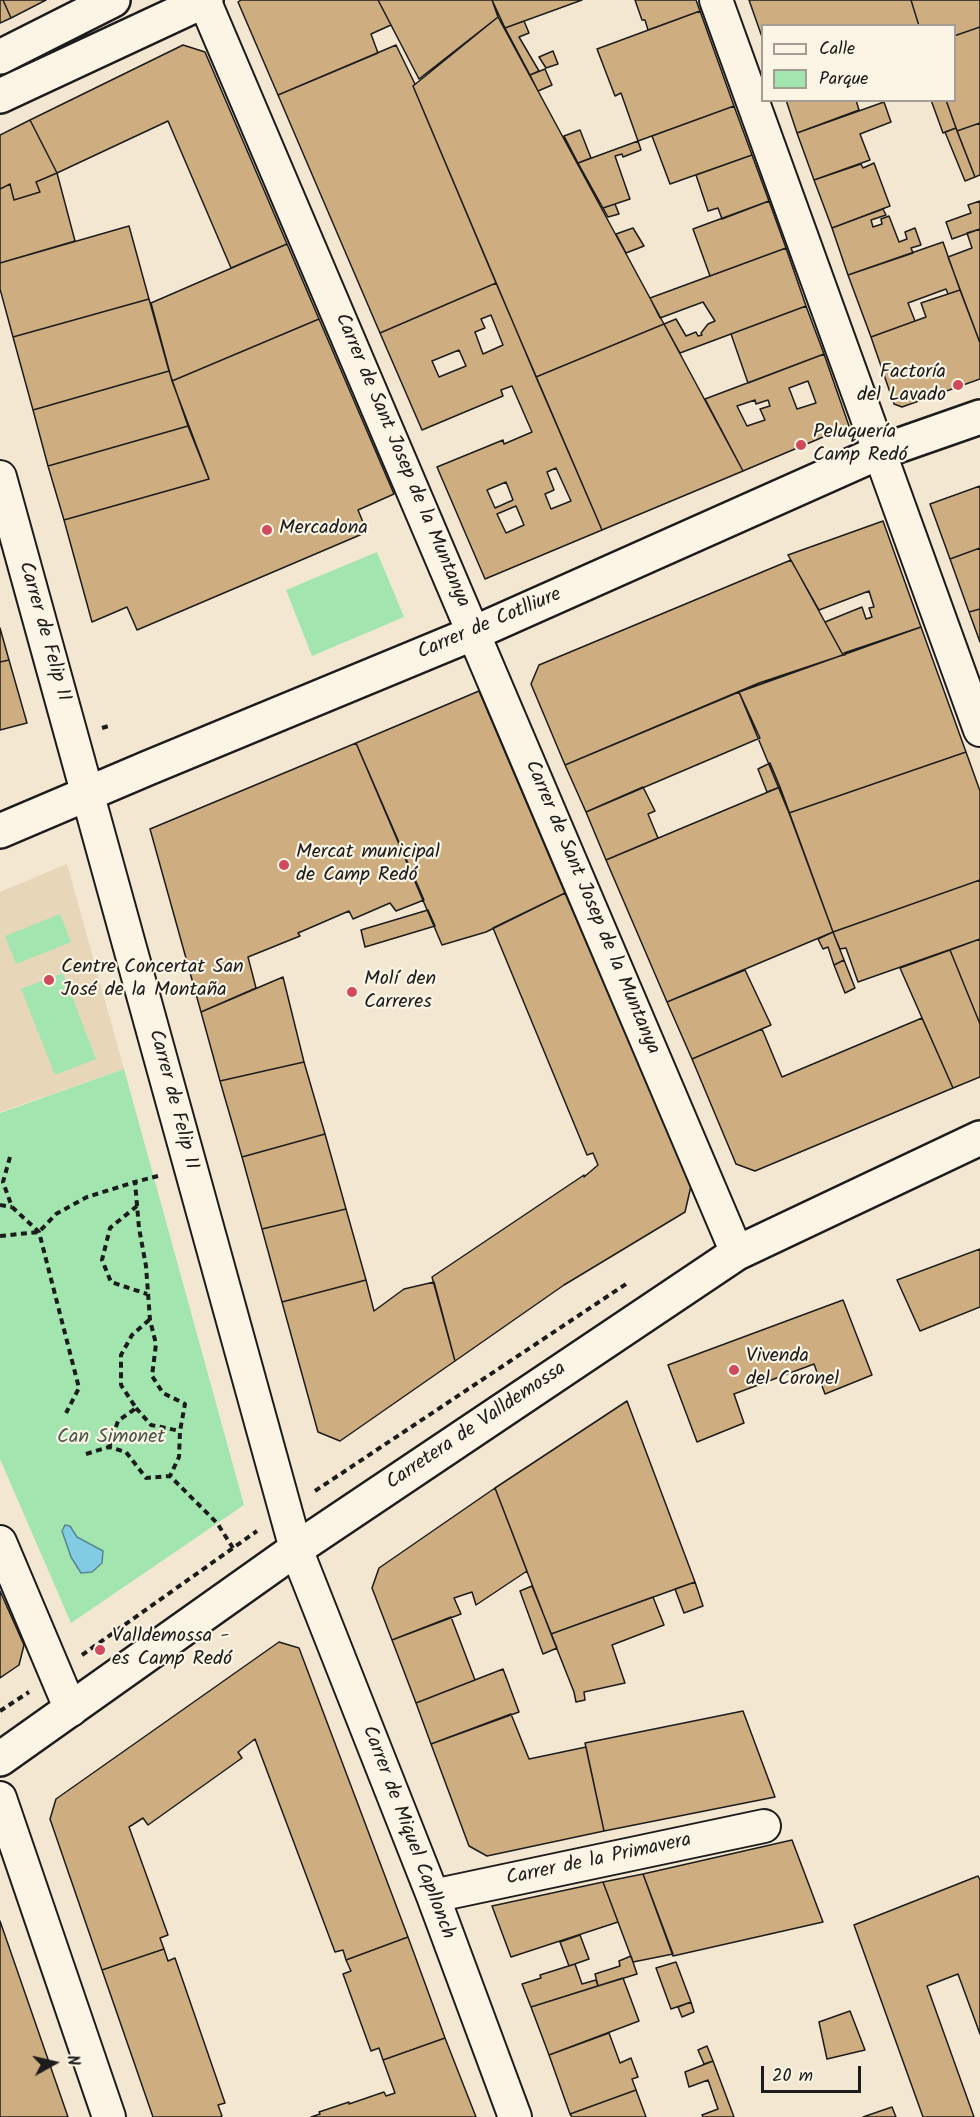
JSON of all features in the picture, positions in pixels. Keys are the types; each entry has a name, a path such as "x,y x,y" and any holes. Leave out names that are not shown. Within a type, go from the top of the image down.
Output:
{"main road":[{"path":"0,57 113,0"},
{"path":"0,96 205,0"},
{"name":"Carrer de Cotlliure","path":"0,831 474,633 879,452 980,417"},
{"name":"Carretera de Valldemossa","path":"0,1759 296,1549 737,1253 980,1138"}],"street":[{"name":"Carrer de Sant Josep de la Muntanya","path":"205,0 737,1253"},
{"path":"716,0 980,730"},
{"name":"Carrer de Felip II","path":"0,479 296,1549"},
{"path":"0,1542 71,1710"},
{"name":"Carrer de Miquel Capllonch","path":"296,1549 433,1896 515,2117"},
{"path":"0,1798 109,2117"},
{"name":"Carrer de la Primavera","path":"433,1896 764,1826"}],"path":[{"path":"10,1157 3,1182 12,1207 39,1232 79,1389 66,1413"},
{"path":"0,1236 39,1232 56,1214 87,1197 191,1168"},
{"path":"135,1182 139,1228 146,1266 150,1320 156,1344 152,1376 163,1393 185,1404 180,1431 179,1457 170,1476"},
{"path":"0,1205 12,1207"},
{"path":"137,1205 110,1228 102,1260 111,1282 147,1294"},
{"path":"150,1320 132,1335 121,1354 121,1385 151,1425 180,1431"},
{"path":"109,1447 118,1421 136,1408"},
{"path":"86,1454 109,1447 126,1452 146,1478 170,1476 217,1523 233,1548"}],"shaded area":[{"name":"Centre Concertat San José de la Montaña","path":"67,864 124,1069 0,1112 0,892"}],"green space":[{"path":"377,552 404,617 312,656 286,590"},
{"path":"60,914 71,942 16,964 5,936"},
{"path":"63,973 96,1059 55,1075 21,989"},
{"name":"Can Simonet","path":"124,1069 244,1505 71,1623 0,1459 0,1113"}],"water":[{"path":"65,1525 70,1526 77,1537 103,1551 102,1563 92,1572 81,1573 71,1557 62,1531"}],"building":[{"path":"0,0 3,0 11,18 0,23"},
{"path":"3,0 46,0 11,18"},
{"path":"241,0 378,0 391,25 371,34 378,53 278,95 238,2"},
{"path":"378,0 492,0 498,17 419,79"},
{"path":"492,0 582,0 505,28"},
{"path":"635,0 696,0 700,11 648,30"},
{"path":"749,0 911,0 918,24 761,24 761,34"},
{"path":"911,0 980,0 980,27 956,35 956,24 918,24"},
{"path":"700,11 734,106 638,141 621,93 615,96 597,49"},
{"path":"498,17 664,324 536,377 413,86"},
{"path":"524,21 529,33 519,37 539,71 530,75 505,28"},
{"path":"980,27 980,123 957,131 947,102 956,102 956,35"},
{"path":"183,45 205,52 287,244 231,268 168,121 57,173 30,120"},
{"path":"396,45 415,84 413,86 496,283 380,333 278,95"},
{"path":"553,51 558,64 546,68 539,57"},
{"path":"545,69 552,85 538,91 530,75"},
{"path":"787,102 857,102 859,110 797,133"},
{"path":"884,102 891,122 860,134 870,160 814,180 797,133"},
{"path":"932,102 947,102 956,128 943,133"},
{"path":"734,106 752,155 670,184 652,136"},
{"path":"30,120 57,173 36,182 40,192 14,200 10,184 0,189 0,135"},
{"path":"980,123 980,175 975,177 957,131"},
{"path":"956,128 975,177 965,181 945,132"},
{"path":"580,130 591,158 578,163 564,136"},
{"path":"638,141 641,150 623,157 622,154 615,156 630,199 603,208 578,163"},
{"path":"752,155 769,201 722,219 718,208 708,211 696,175"},
{"path":"874,163 890,206 832,228 814,180 861,164 863,168"},
{"path":"57,173 75,241 0,263 0,189 10,184 14,200 40,192 36,182"},
{"path":"769,201 786,248 710,276 693,229"},
{"path":"980,201 980,229 952,239 946,222 971,213 968,205"},
{"path":"615,204 619,214 608,217 603,208"},
{"path":"883,209 886,215 871,220 873,227 882,224 881,219 889,216 899,242 907,239 905,232 915,228 921,245 911,248 913,253 848,275 832,228"},
{"path":"129,226 149,299 13,337 0,289 0,263"},
{"path":"633,228 644,246 626,253 616,234"},
{"path":"980,229 980,343 948,257 972,248 967,233"},
{"path":"943,242 960,290 948,294 946,289 908,303 915,321 871,337 848,275"},
{"path":"287,244 319,319 172,381 151,303"},
{"path":"786,248 806,306 680,353 664,324 676,319 686,336 696,332 698,336 702,335 701,333 708,324 715,321 703,302 660,318 650,298"},
{"path":"496,283 602,530 485,579 437,467 503,440 504,444 532,432 512,386 501,390 503,396 422,430 380,333","holes":["491,315 503,345 483,354 475,332 485,328 481,319","459,350 466,366 439,377 432,361","556,468 571,501 551,509 545,494 554,490 547,472","506,482 513,500 495,508 487,490","516,506 524,525 506,533 497,514"]},
{"path":"960,290 980,343 980,379 902,407 894,404 871,337 926,317 921,303"},
{"path":"149,299 169,371 33,410 13,337"},
{"path":"806,306 824,354 748,383 731,334"},
{"path":"319,319 394,494 358,510 367,532 137,630 127,607 92,622 64,520 209,479 172,381"},
{"path":"664,324 743,471 602,530 536,377"},
{"path":"824,354 849,426 743,471 705,399","holes":["808,381 816,403 797,409 789,388","755,400 756,404 768,400 770,406 760,409 765,420 747,426 737,406"]},
{"path":"169,371 188,426 48,466 33,410"},
{"path":"188,426 209,479 64,520 48,466"},
{"path":"980,486 980,548 950,559 930,504"},
{"path":"883,521 921,627 843,655 825,622 862,607 866,619 872,617 869,608 874,607 869,591 819,610 788,555"},
{"path":"980,548 980,609 969,612 950,559"},
{"path":"791,560 843,655 759,683 565,765 531,684 539,665"},
{"path":"980,609 980,642 969,612"},
{"path":"921,627 966,752 789,813 739,692"},
{"path":"0,628 9,660 0,662"},
{"path":"9,660 27,723 0,730 0,662"},
{"path":"479,691 565,893 486,932 442,945 356,743"},
{"path":"739,692 760,738 586,812 565,765"},
{"name":"Mercat municipal de Camp Redó","path":"356,743 424,900 396,911 390,903 353,919 349,911 298,933 300,936 248,957 256,988 201,1012 150,829"},
{"path":"966,752 980,791 980,880 833,932 789,813"},
{"path":"770,763 780,787 767,792 758,769"},
{"path":"643,787 655,811 648,814 658,838 606,860 586,812"},
{"path":"780,787 833,932 667,1002 606,860"},
{"path":"980,880 980,939 858,982 846,948 840,949 833,932"},
{"path":"565,893 691,1186 685,1212 564,1285 455,1361 432,1277 584,1175 584,1177 598,1165 593,1153 587,1155 493,928"},
{"path":"428,910 435,926 365,947 361,930"},
{"path":"833,932 844,960 834,965 828,947 823,949 818,939"},
{"path":"980,939 980,1024 950,950"},
{"path":"950,950 980,1024 980,1077 953,1088 900,968"},
{"path":"844,960 855,988 845,993 834,965"},
{"path":"745,970 771,1025 692,1059 667,1002"},
{"path":"283,977 304,1062 220,1081 201,1012"},
{"path":"922,1018 953,1088 755,1171 736,1164 692,1059 762,1029 782,1077"},
{"path":"304,1062 325,1134 242,1157 220,1081"},
{"path":"325,1134 346,1209 262,1229 242,1157"},
{"path":"346,1209 366,1280 282,1302 262,1229"},
{"path":"980,1249 980,1307 920,1331 897,1280"},
{"path":"366,1280 374,1311 404,1289 434,1282 455,1361 340,1441 318,1432 282,1302"},
{"name":"Vivenda del Coronel","path":"843,1300 872,1375 825,1394 814,1364 734,1394 744,1423 697,1442 668,1365"},
{"path":"627,1401 695,1582 551,1634 495,1488"},
{"path":"495,1488 527,1571 476,1605 472,1592 454,1598 461,1614 392,1640 372,1588 379,1568"},
{"path":"695,1582 703,1606 684,1613 675,1589"},
{"path":"532,1586 557,1648 543,1654 520,1591"},
{"path":"0,1591 24,1645 19,1665 0,1678"},
{"path":"653,1597 664,1625 612,1645 625,1683 584,1692 585,1700 576,1702 551,1634"},
{"path":"451,1617 475,1680 416,1703 392,1640"},
{"path":"279,1642 299,1648 408,1937 346,1960 343,1950 335,1952 255,1739 238,1752 242,1758 148,1825 143,1818 129,1827 168,1935 160,1938 164,1949 102,1970 50,1819 56,1799"},
{"path":"503,1669 519,1712 431,1744 416,1703"},
{"path":"743,1711 775,1797 604,1831 585,1743"},
{"path":"511,1714 529,1759 586,1747 604,1831 487,1856 469,1846 431,1744"},
{"path":"792,1840 823,1922 673,1956 643,1874"},
{"path":"643,1874 673,1954 633,1962 603,1882"},
{"path":"978,1876 980,1880 980,2034 958,1974 927,1986 974,2117 923,2117 854,1925"},
{"path":"603,1882 618,1922 511,1957 492,1906"},
{"path":"0,1921 68,2117 0,2117"},
{"path":"580,1935 589,1959 569,1966 560,1942"},
{"path":"408,1937 445,2038 383,2060 379,2048 371,2051 343,1974 351,1971 346,1960"},
{"path":"164,1949 168,1961 175,1958 225,2103 218,2105 222,2116 220,2117 153,2117 102,1970"},
{"path":"631,1956 637,1974 598,1986 595,1974 620,1966 619,1961"},
{"path":"676,1962 691,2002 671,2009 656,1968"},
{"path":"575,1964 582,1984 596,1980 598,1986 531,2007 522,1984 541,1978 540,1975"},
{"path":"623,1978 639,2021 549,2055 531,2007"},
{"path":"691,2002 694,2012 682,2017 678,2007"},
{"path":"850,2011 865,2050 827,2059 819,2022"},
{"path":"609,2033 620,2063 631,2058 638,2077 632,2079 636,2090 570,2114 549,2055"},
{"path":"445,2038 476,2117 311,2117 320,2114 319,2112 384,2092 386,2096 395,2093 383,2060"},
{"path":"707,2046 713,2061 704,2064 698,2050"},
{"path":"713,2061 734,2117 703,2117 702,2115 718,2109 708,2080 689,2087 685,2072"},
{"path":"636,2090 646,2117 572,2117 570,2114"},
{"path":"892,2107 896,2117 863,2117"}],"place":[{"name":"Factoría del Lavado","path":"958,385"},
{"name":"Peluquería Camp Redó","path":"801,445"},
{"name":"Mercadona","path":"267,530"},
{"name":"Mercat municipal de Camp Redó","path":"284,865"},
{"name":"Centre Concertat San José de la Montaña","path":"49,980"},
{"name":"Molí den Carreres","path":"352,992"},
{"name":"Vivenda del Coronel","path":"734,1370"},
{"name":"Valldemossa - es Camp Redó","path":"100,1650"}]}
